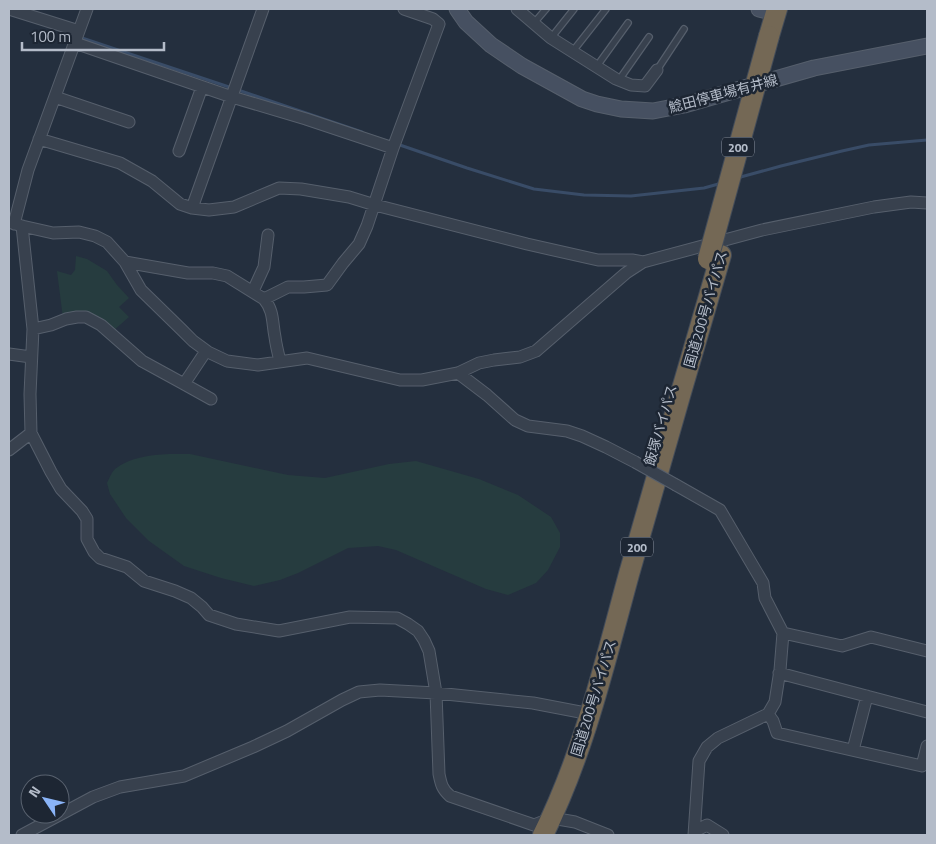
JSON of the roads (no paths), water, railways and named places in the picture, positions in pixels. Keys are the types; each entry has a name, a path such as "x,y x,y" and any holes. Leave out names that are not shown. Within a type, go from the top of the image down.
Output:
{"highway":[{"name":"国道200号バイパス","path":"539,828 570,773 590,715 649,506 714,257 775,35 775,10"},
{"name":"飯塚バイパス","path":"539,828 548,796 580,712 644,479 714,257"}],"main road":[{"name":"鯰田停車場有井線","path":"457,9 466,22 491,45 522,66 582,99 597,104 653,111 684,105 814,68 927,46"}],"street":[{"path":"9,9 79,31"},
{"path":"87,9 28,170 15,224 33,330 30,394 31,433 61,489 87,519 87,539 94,552 100,558 122,564 144,581 191,598 209,615 236,624 279,631 350,617 397,618 418,631 429,651 436,693 438,774 444,791 450,796 539,828 576,822 608,835"},
{"path":"192,208 263,9"},
{"path":"264,299 288,287 327,285 359,244 439,24 433,19 404,9"},
{"path":"517,9 551,38 619,80 645,86 657,70"},
{"path":"75,43 232,97 393,148"},
{"path":"179,151 202,87"},
{"path":"54,97 129,122"},
{"path":"39,139 120,163 152,182 180,204 192,208 210,210 234,206 279,188 301,188 348,197 527,244 598,260 632,260 643,262"},
{"path":"15,224 53,233 79,232 95,236 107,242 125,262 141,290 206,351 227,360 258,365 307,358 400,380 422,380 458,373 479,363 520,357 536,351 626,273 643,262 762,230 874,207 911,202 927,203"},
{"path":"253,291 264,267 268,235"},
{"path":"125,262 188,273 213,273 227,276 253,291 269,305 280,361"},
{"path":"33,330 66,319 86,317 101,325 142,361 211,400"},
{"path":"184,384 206,351"},
{"path":"9,354 32,356"},
{"path":"458,373 515,420 528,426 567,431 606,446 720,510 763,583 765,598 782,633 775,702 768,714 718,738 707,747 699,761 695,833"},
{"path":"9,450 31,433"},
{"path":"782,633 842,646 871,637 927,651"},
{"path":"779,673 927,712"},
{"path":"22,835 93,797 120,787 184,776 254,747 360,692 380,690 436,693 533,703 580,712"},
{"path":"852,750 867,696"},
{"path":"768,714 773,721 777,733 922,766 927,746"},
{"path":"695,833 707,825 723,835"}],"lane":[{"path":"534,23 546,9"},
{"path":"551,38 574,9"},
{"path":"573,51 606,9"},
{"path":"597,66 628,23"},
{"path":"657,70 684,29"},
{"path":"619,80 648,37"}],"waterway":[{"path":"79,37 232,88"},
{"path":"238,90 362,132"},
{"path":"737,178 869,145 927,140"},
{"path":"397,144 534,189 584,195 631,196 704,188 722,183"}]}
